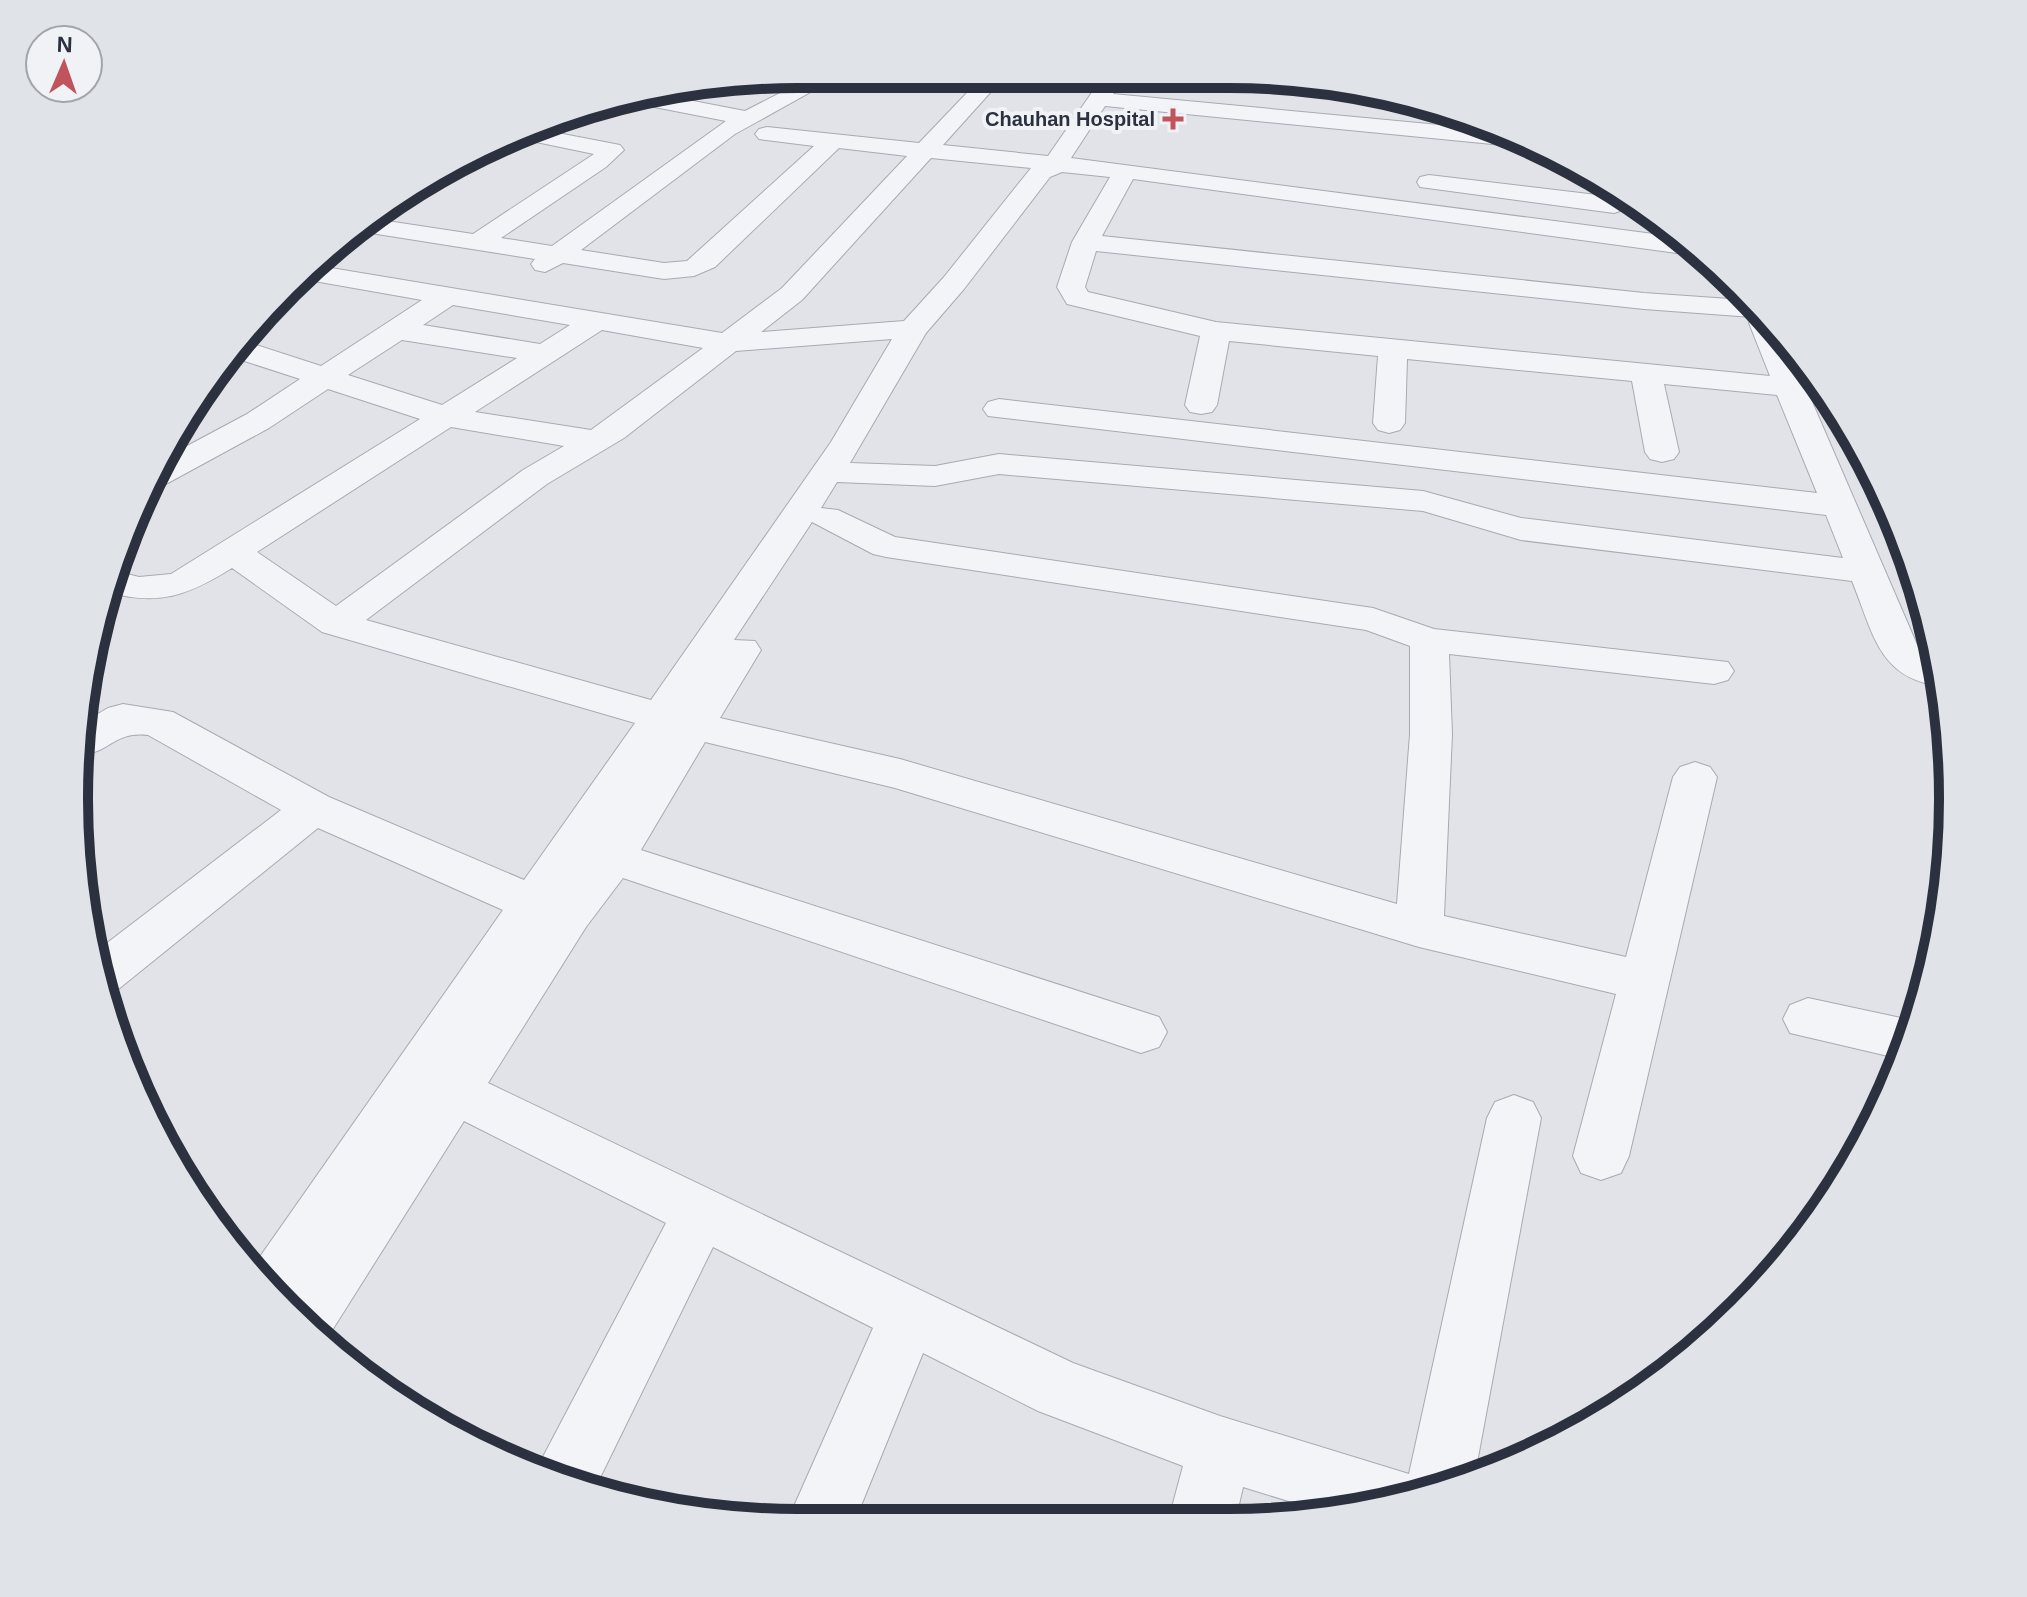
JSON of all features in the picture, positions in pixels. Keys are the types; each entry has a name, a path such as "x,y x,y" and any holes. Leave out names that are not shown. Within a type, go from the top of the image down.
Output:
{"street":[{"path":"492,304 679,163 748,118 806,88"},
{"path":"336,624 535,477 596,441 792,294 983,88"},
{"path":"309,1313 536,905 679,722 826,517 840,474 913,329 954,283 1041,172 1054,167 1106,88"},
{"path":"1098,99 1485,136"},
{"path":"662,102 748,118"},
{"path":"767,134 1054,167 1125,171 1673,245"},
{"path":"475,244 612,150 541,137"},
{"path":"377,227 664,271 694,268 831,143"},
{"path":"279,1283 613,858 679,722 840,474 1057,174 1054,167"},
{"path":"1125,171 1085,242 1071,287 1077,298 1216,331 1789,387"},
{"path":"1408,180 1603,195"},
{"path":"1613,202 1615,238"},
{"path":"1085,242 1644,301 1743,308"},
{"path":"319,274 729,343 913,329"},
{"path":"169,469 258,421 448,296"},
{"path":"121,585 132,589 155,590 184,582 597,321"},
{"path":"397,330 546,354"},
{"path":"1201,405 1216,331"},
{"path":"1769,337 1901,654 1927,671"},
{"path":"1389,423 1393,348"},
{"path":"246,352 445,417 596,441"},
{"path":"1646,373 1662,452"},
{"path":"999,409 1838,506"},
{"path":"840,474 935,476 999,464 1423,501 1447,506 1491,524 1521,529 1865,572"},
{"path":"826,517 886,546 1373,620 1429,640 1714,671"},
{"path":"232,551 336,624 679,722 900,774 1419,929 1645,981"},
{"path":"1419,929 1431,734 1429,640"},
{"path":"91,737 123,718 158,722 313,808 536,905"},
{"path":"1601,1156 1695,777"},
{"path":"109,968 313,808"},
{"path":"613,858 1141,1032"},
{"path":"1808,1019 1897,1038"},
{"path":"438,1083 1060,1389 1220,1448 1373,1494"},
{"path":"1442,1476 1514,1118"},
{"path":"569,1471 701,1213"},
{"path":"826,1509 909,1315"},
{"path":"1204,1509 1220,1448"}],"place":[{"name":"Chauhan Hospital","path":"1173,119"}]}
